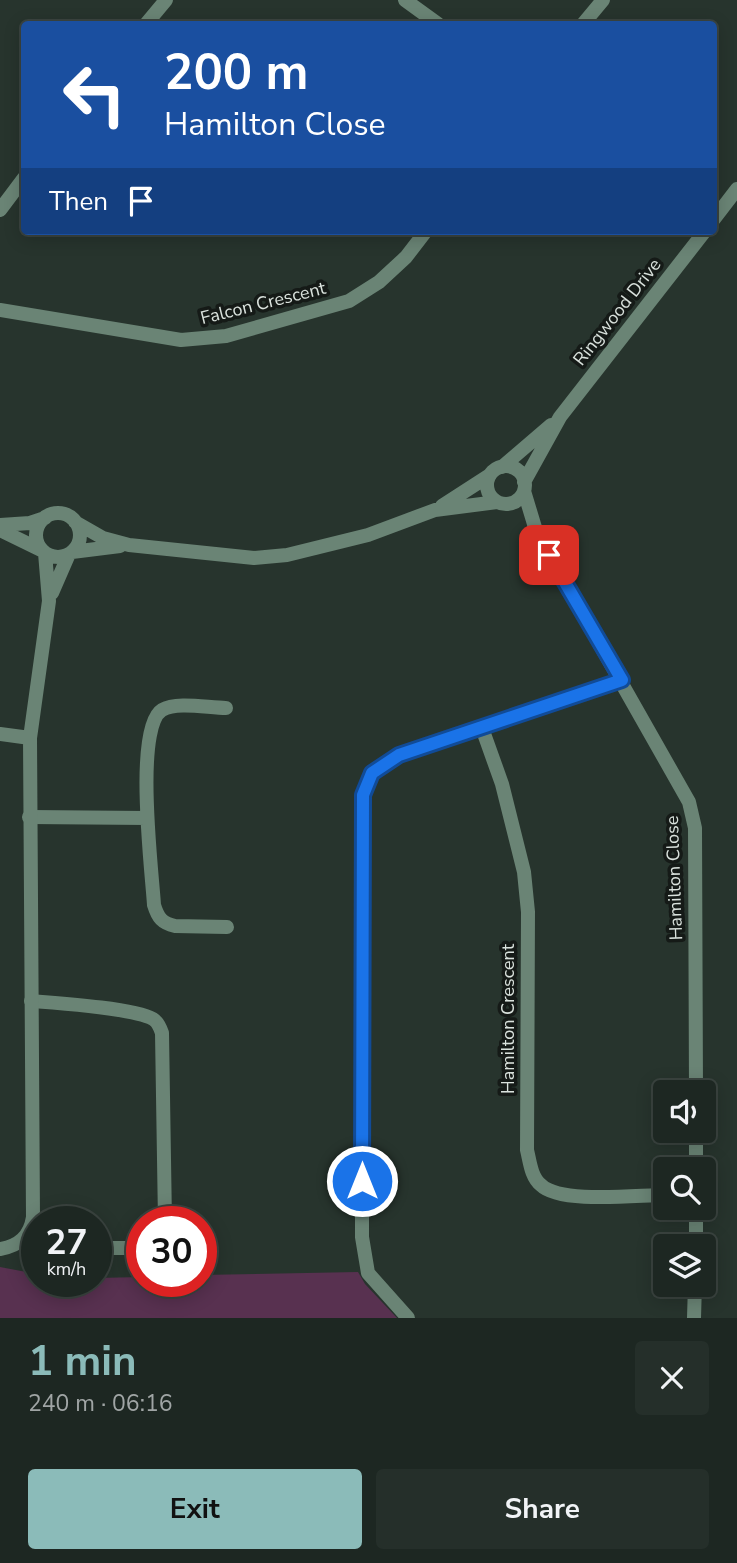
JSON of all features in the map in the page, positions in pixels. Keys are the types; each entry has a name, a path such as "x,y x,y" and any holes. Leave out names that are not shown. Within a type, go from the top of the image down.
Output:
{"street":[{"path":"148,21 166,0"},
{"path":"405,0 434,21"},
{"path":"586,21 603,0"},
{"path":"0,210 21,182"},
{"path":"717,215 737,190"},
{"name":"Falcon Crescent","path":"0,310 181,340 226,336 349,301 388,274 423,235"},
{"name":"Ringwood Drive","path":"524,487 560,417 702,235"},
{"name":"Ringwood Drive","path":"75,522 103,537 129,545 219,556 254,558 287,555 368,536 435,510 496,471 560,417"},
{"path":"516,470 524,487 516,501 500,503 489,496 487,489 496,471 516,470"},
{"name":"Hamilton Close","path":"524,487 537,534 690,802 695,828 696,1080"},
{"name":"Ringwood Drive","path":"435,510 500,503"},
{"name":"Hamilton Close","path":"500,503 537,534"},
{"path":"0,527 30,523 59,513 75,522 79,535 50,601 30,738 33,1206"},
{"path":"45,518 37,529 37,542 43,551 50,601"},
{"path":"0,527 56,557 71,553"},
{"name":"Ringwood Drive","path":"71,553 129,545"},
{"path":"408,1318 368,1273 362,1237 363,795 372,773 391,760 622,680"},
{"path":"226,708 166,708 153,718 148,735 147,818 154,905 160,919 175,926 228,927"},
{"name":"Hamilton Crescent","path":"482,728 502,784 524,872 528,912 527,1150 535,1179 541,1186 560,1195 653,1195"},
{"path":"0,734 30,738"},
{"path":"29,817 147,818"},
{"path":"31,1000 135,1014 155,1020 159,1025 162,1033 164,1206"},
{"path":"0,1250 21,1243"},
{"path":"694,1318 695,1297"}],"shaded area":[{"path":"0,1267 21,1271 21,1297 112,1297 112,1278 126,1277 126,1297 217,1297 217,1275 358,1272 365,1284 397,1318 0,1318"}],"route":[{"path":"362,1181 363,795 372,773 399,755 622,680 549,555"}]}
